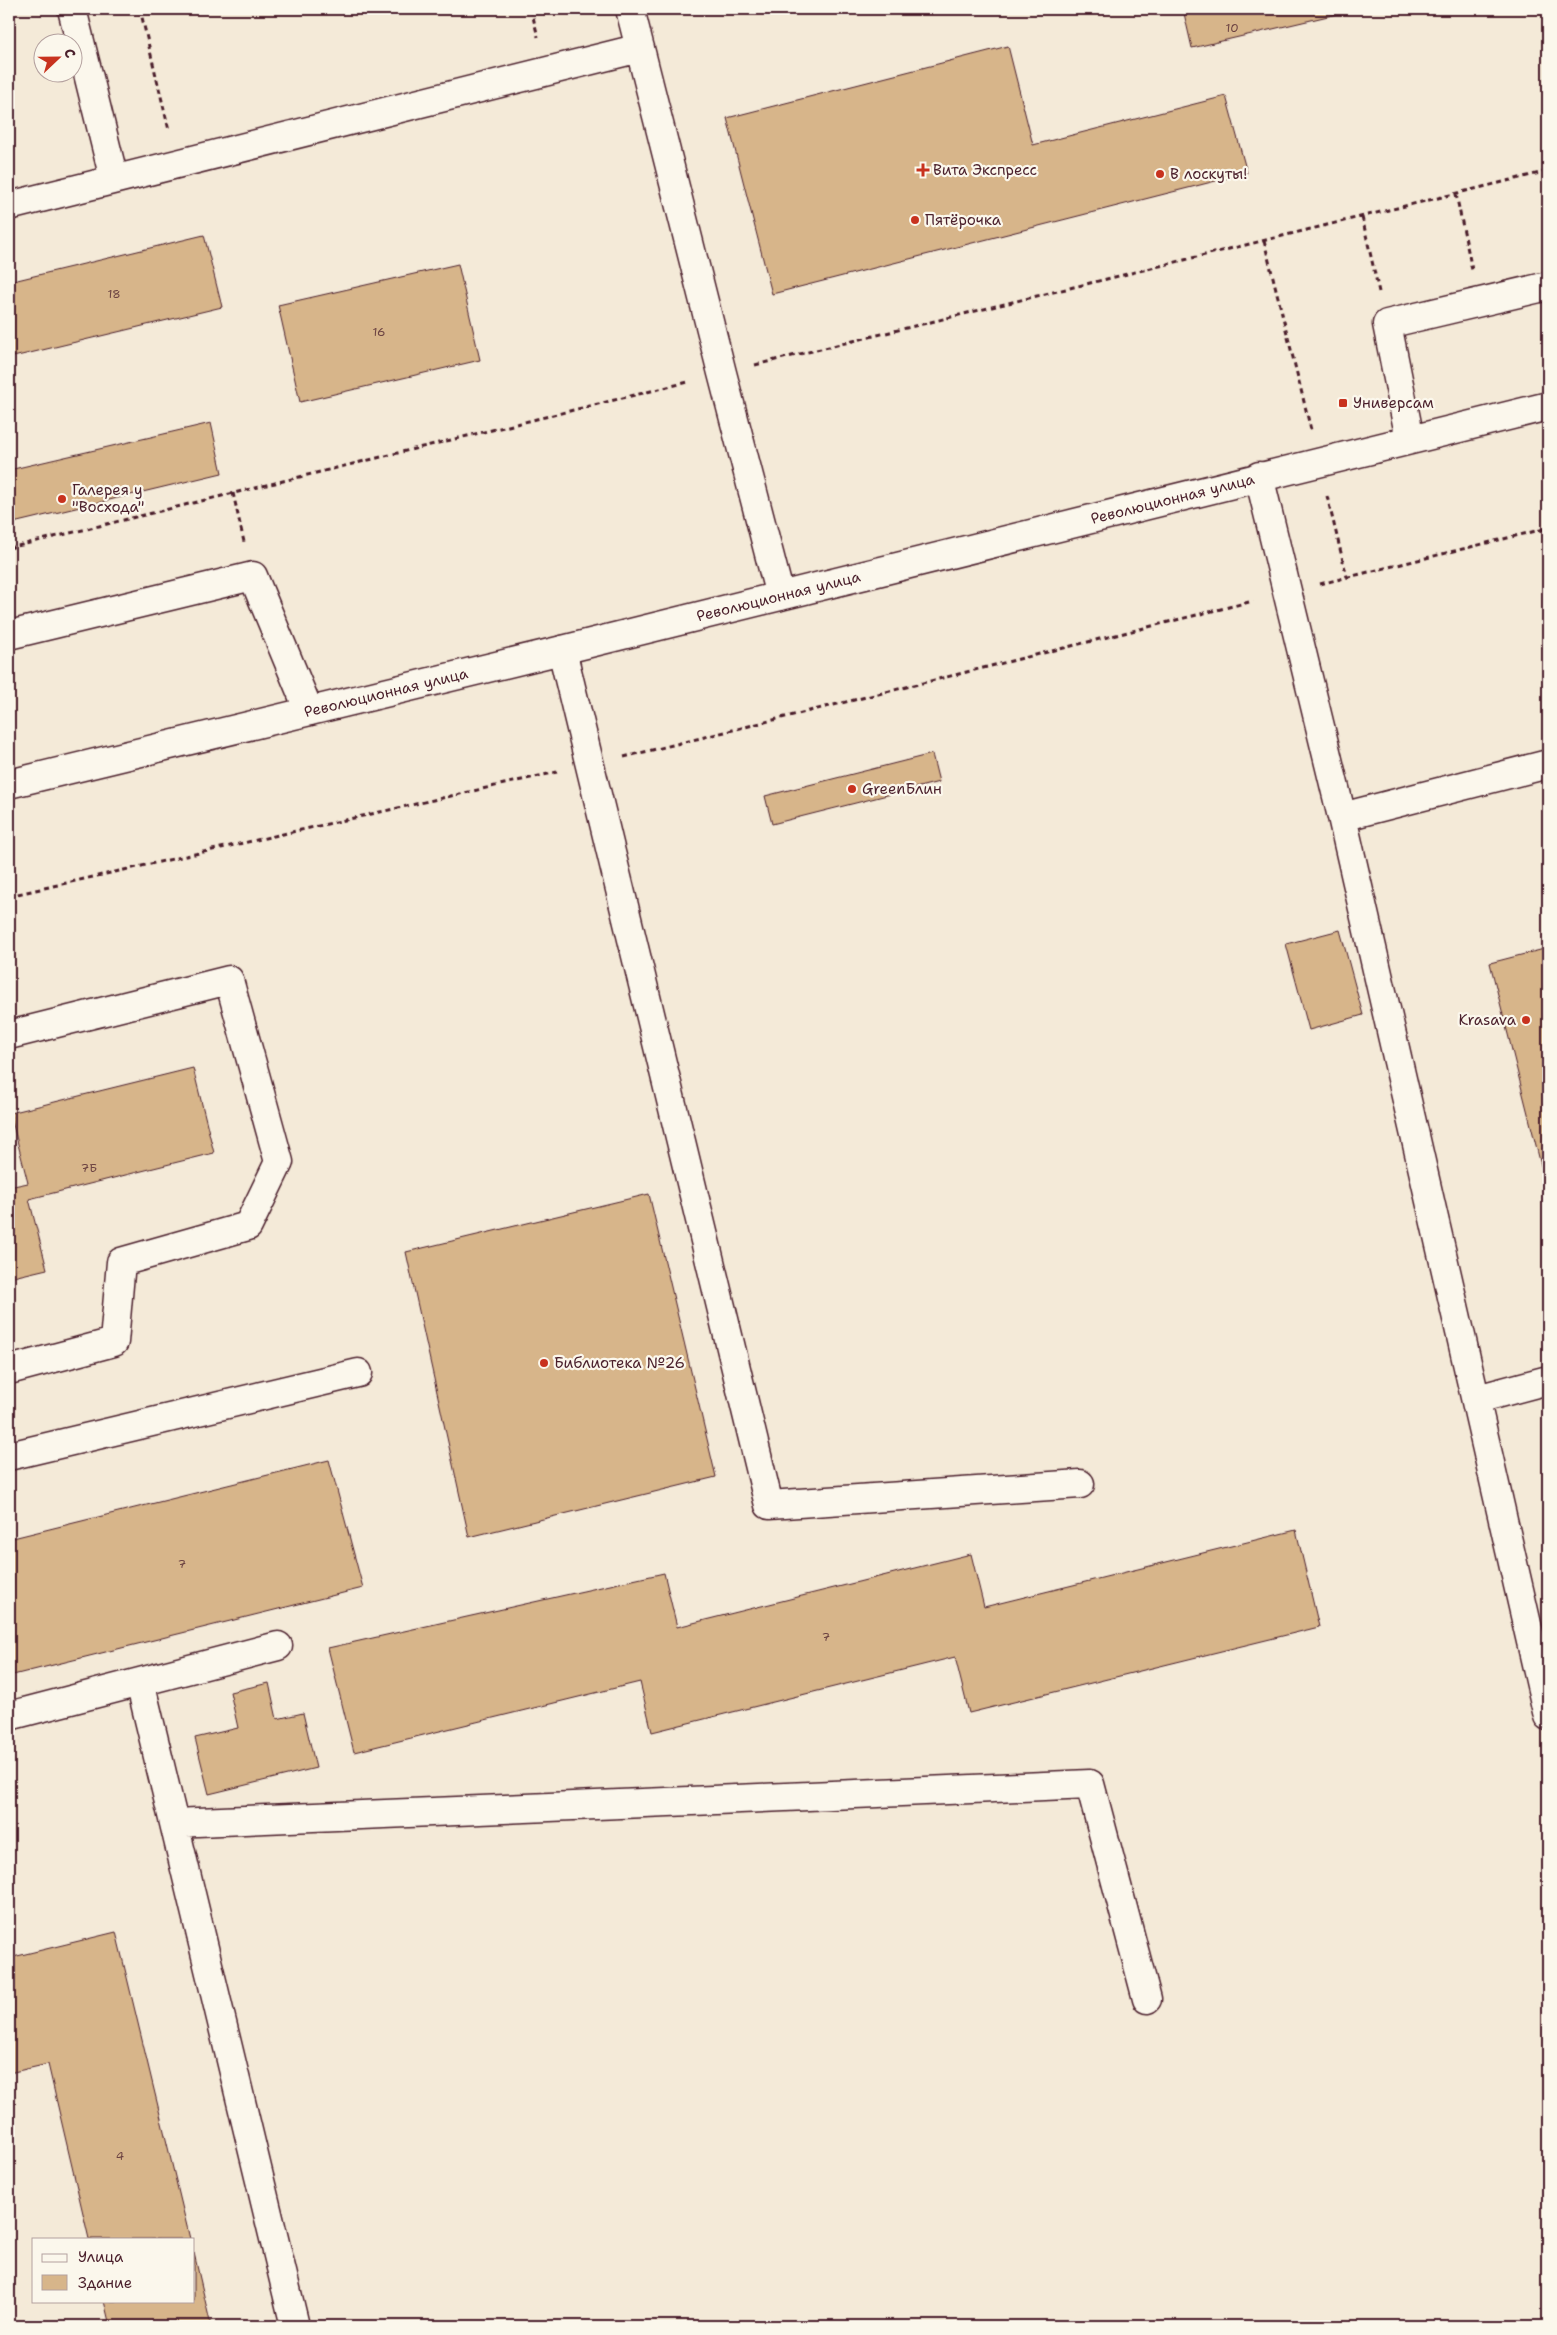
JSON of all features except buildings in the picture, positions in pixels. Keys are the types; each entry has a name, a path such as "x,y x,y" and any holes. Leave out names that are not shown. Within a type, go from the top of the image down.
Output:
{"main road":[{"path":"72,9 114,180"},
{"path":"630,9 780,596"},
{"path":"9,206 640,48"},
{"path":"1410,439 1387,324 1548,286"},
{"name":"Революционная улица","path":"9,784 562,650 1258,476 1548,406"},
{"path":"1258,476 1342,817 1477,1399 1548,1716"},
{"path":"9,635 253,576 309,711"},
{"path":"562,650 769,1505 1080,1484"},
{"path":"1342,817 1548,764"},
{"path":"9,1035 229,980 279,1162 248,1226 121,1262 114,1342 9,1370"},
{"path":"9,1456 358,1373"},
{"path":"1477,1399 1548,1380"},
{"path":"9,1716 278,1646"},
{"path":"140,1682 295,2326"},
{"path":"174,1823 1090,1784 1147,2000"}],"path":[{"path":"140,9 177,164"},
{"path":"9,548 1548,171"},
{"path":"1456,194 1479,302"},
{"path":"1362,217 1387,324"},
{"path":"1264,241 1347,577"},
{"path":"232,493 253,576"},
{"path":"9,896 591,765 1548,528"}],"place":[{"name":"Вита Экспресс","path":"923,170"},
{"name":"В лоскуты!","path":"1160,174"},
{"name":"Пятёрочка","path":"915,220"},
{"name":"Универсам","path":"1343,403"},
{"name":"Галерея у \"Восхода\"","path":"62,499"},
{"name":"GreenБлин","path":"852,789"},
{"name":"Krasava","path":"1526,1020"},
{"name":"Библиотека №26","path":"544,1363"}]}
